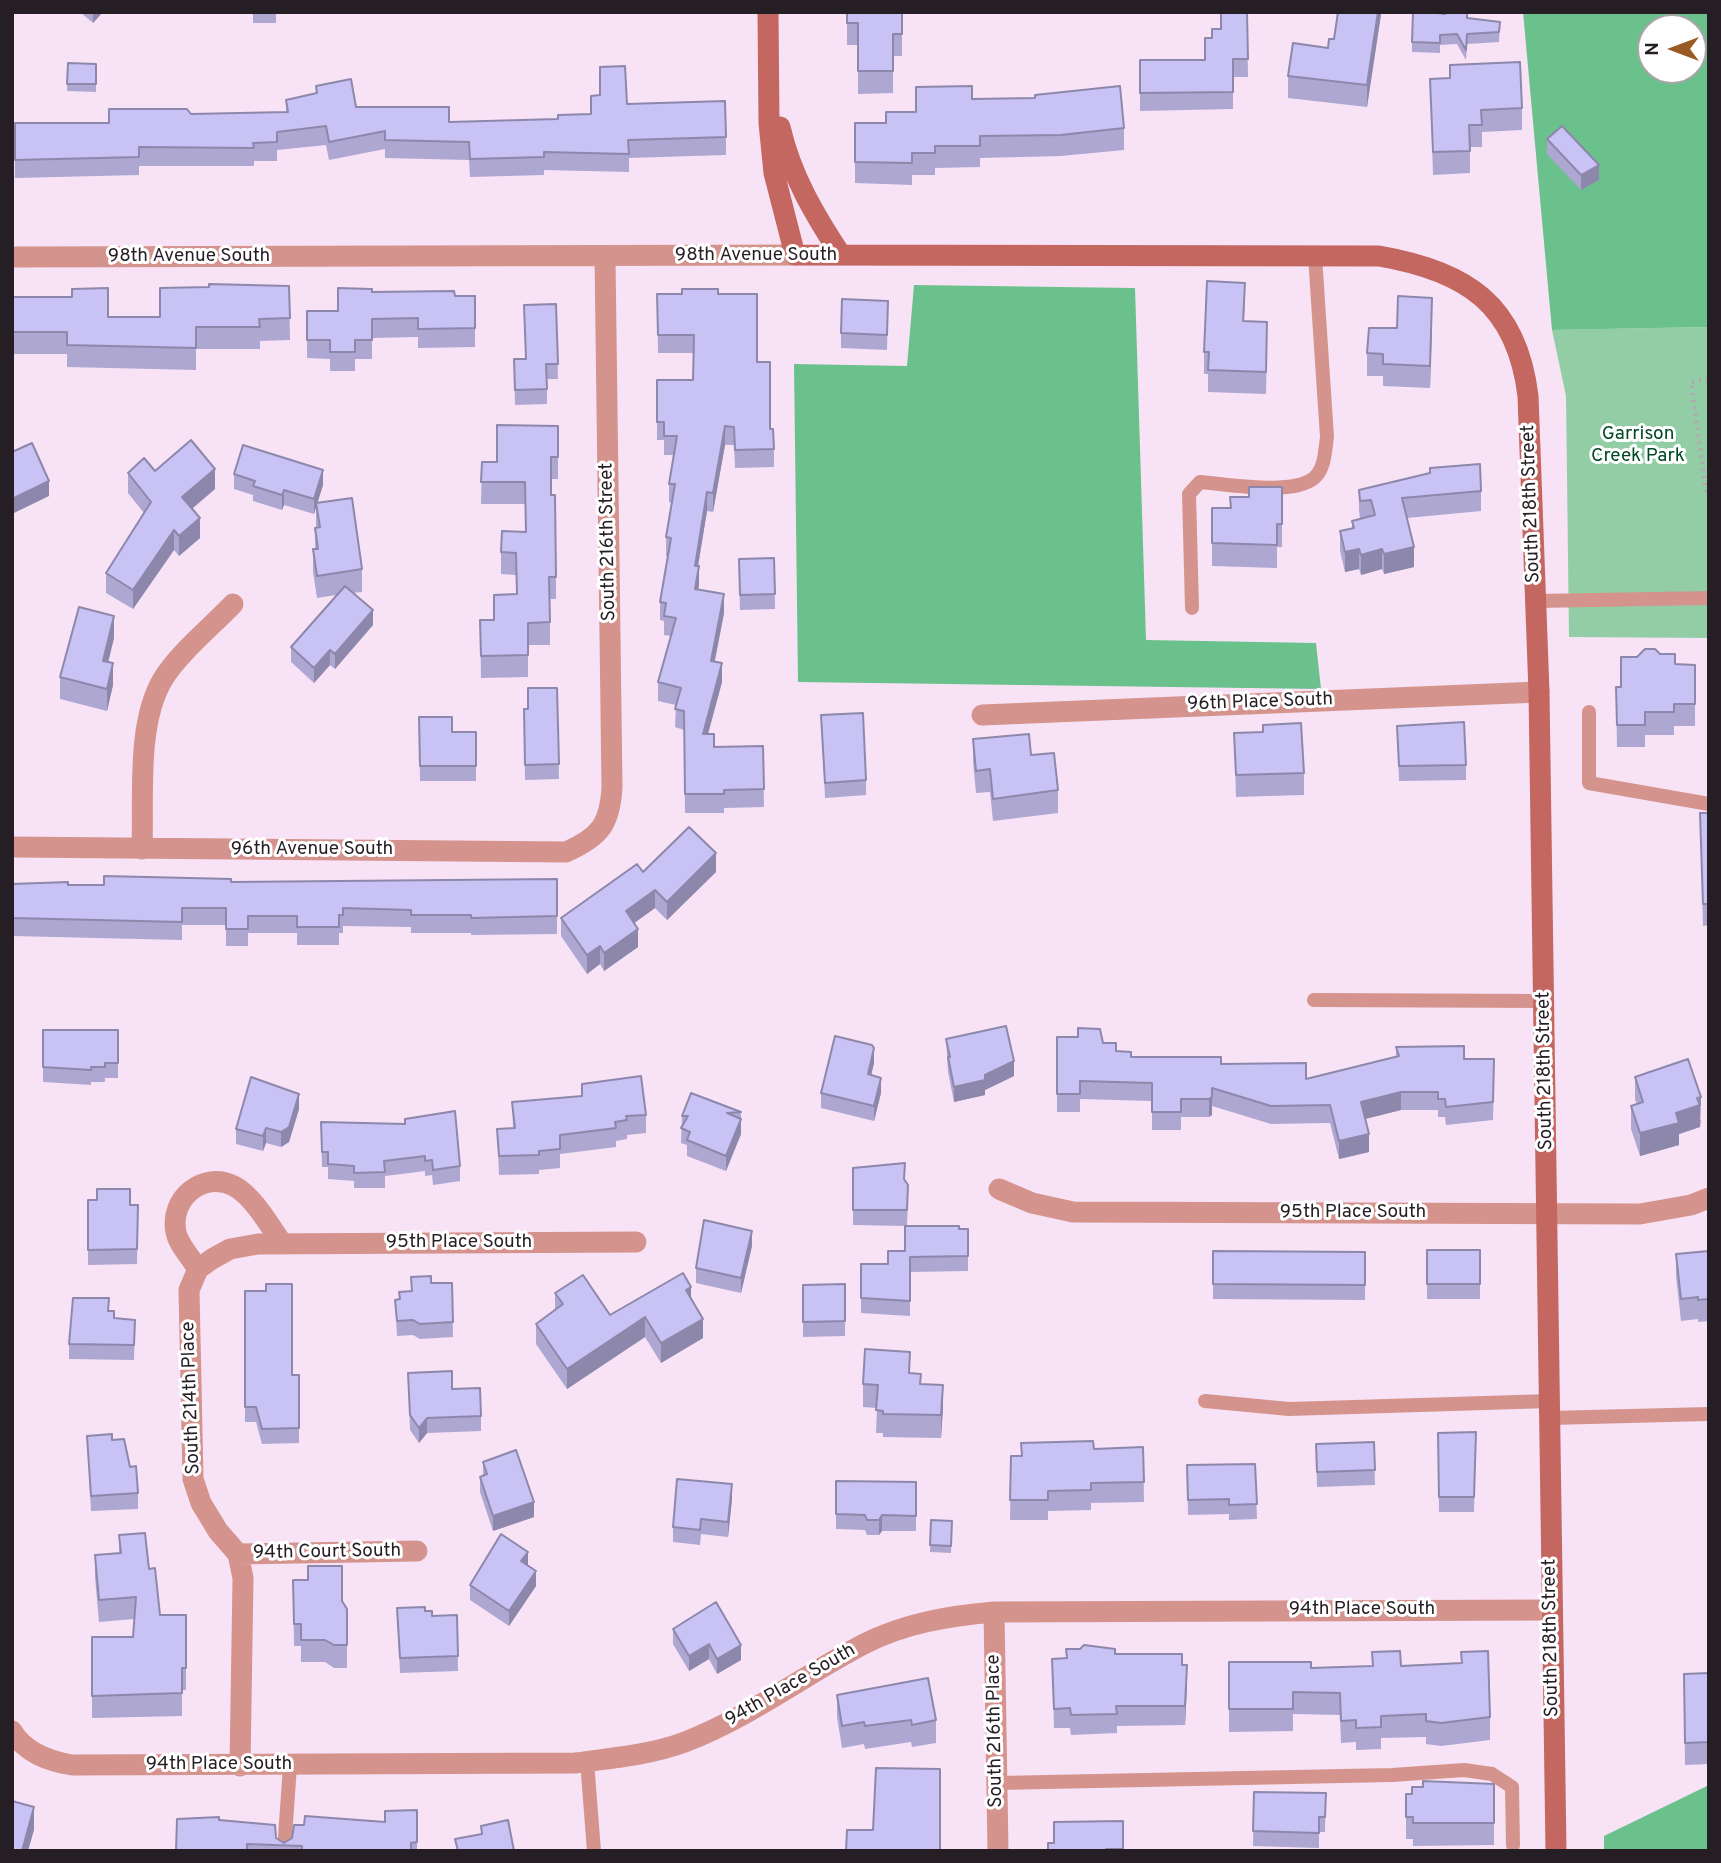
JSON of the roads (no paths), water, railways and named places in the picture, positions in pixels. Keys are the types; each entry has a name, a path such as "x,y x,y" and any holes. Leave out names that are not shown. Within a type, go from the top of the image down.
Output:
{"street":[{"path":"768,12 769,123 774,173 795,255"},
{"path":"769,60 789,163 814,215 841,255"},
{"name":"98th Avenue South","path":"12,257 1379,256 1415,262 1455,279 1489,302"},
{"name":"South 216th Street","path":"603,826 611,808 612,787 606,257"},
{"name":"South 218th Street","path":"1489,302 1511,330 1524,367 1536,601 1549,1214 1551,1610 1556,1851"},
{"path":"142,849 146,735 152,699 165,676 233,604"},
{"name":"96th Place South","path":"982,715 1539,692"},
{"name":"96th Avenue South","path":"12,847 566,852 590,841 603,826"},
{"path":"198,1269 176,1234 175,1220 188,1192 202,1183 220,1182 244,1194 282,1244"},
{"name":"95th Place South","path":"999,1189 1032,1203 1073,1212 1640,1213 1691,1205 1709,1198"},
{"name":"95th Place South","path":"198,1269 230,1249 258,1244 636,1242"},
{"name":"South 214th Place","path":"198,1269 189,1290 193,1479 201,1503 218,1531 238,1555"},
{"name":"94th Court South","path":"238,1555 417,1551"},
{"path":"238,1555 243,1578 240,1766"},
{"name":"94th Place South","path":"12,1731 33,1752 54,1762 72,1765 290,1766 587,1761 631,1757 684,1742 762,1705 866,1644 942,1617 994,1612 1551,1610"},
{"name":"South 216th Place","path":"994,1612 998,1851"}],"lane":[{"path":"1192,608 1189,494 1200,482 1290,488 1314,478 1324,461 1326,437 1315,256"},
{"path":"1536,601 1709,598"},
{"path":"1589,712 1589,783 1709,804"},
{"path":"1314,1000 1544,1001"},
{"path":"1205,1401 1289,1409 1550,1409 1709,1414"},
{"path":"587,1761 594,1851"},
{"path":"284,1851 290,1766"},
{"path":"997,1783 1392,1775 1464,1770 1492,1774 1513,1787 1513,1845"}],"park label":[{"name":"Garrison Creek Park","path":"1638,446"}]}
